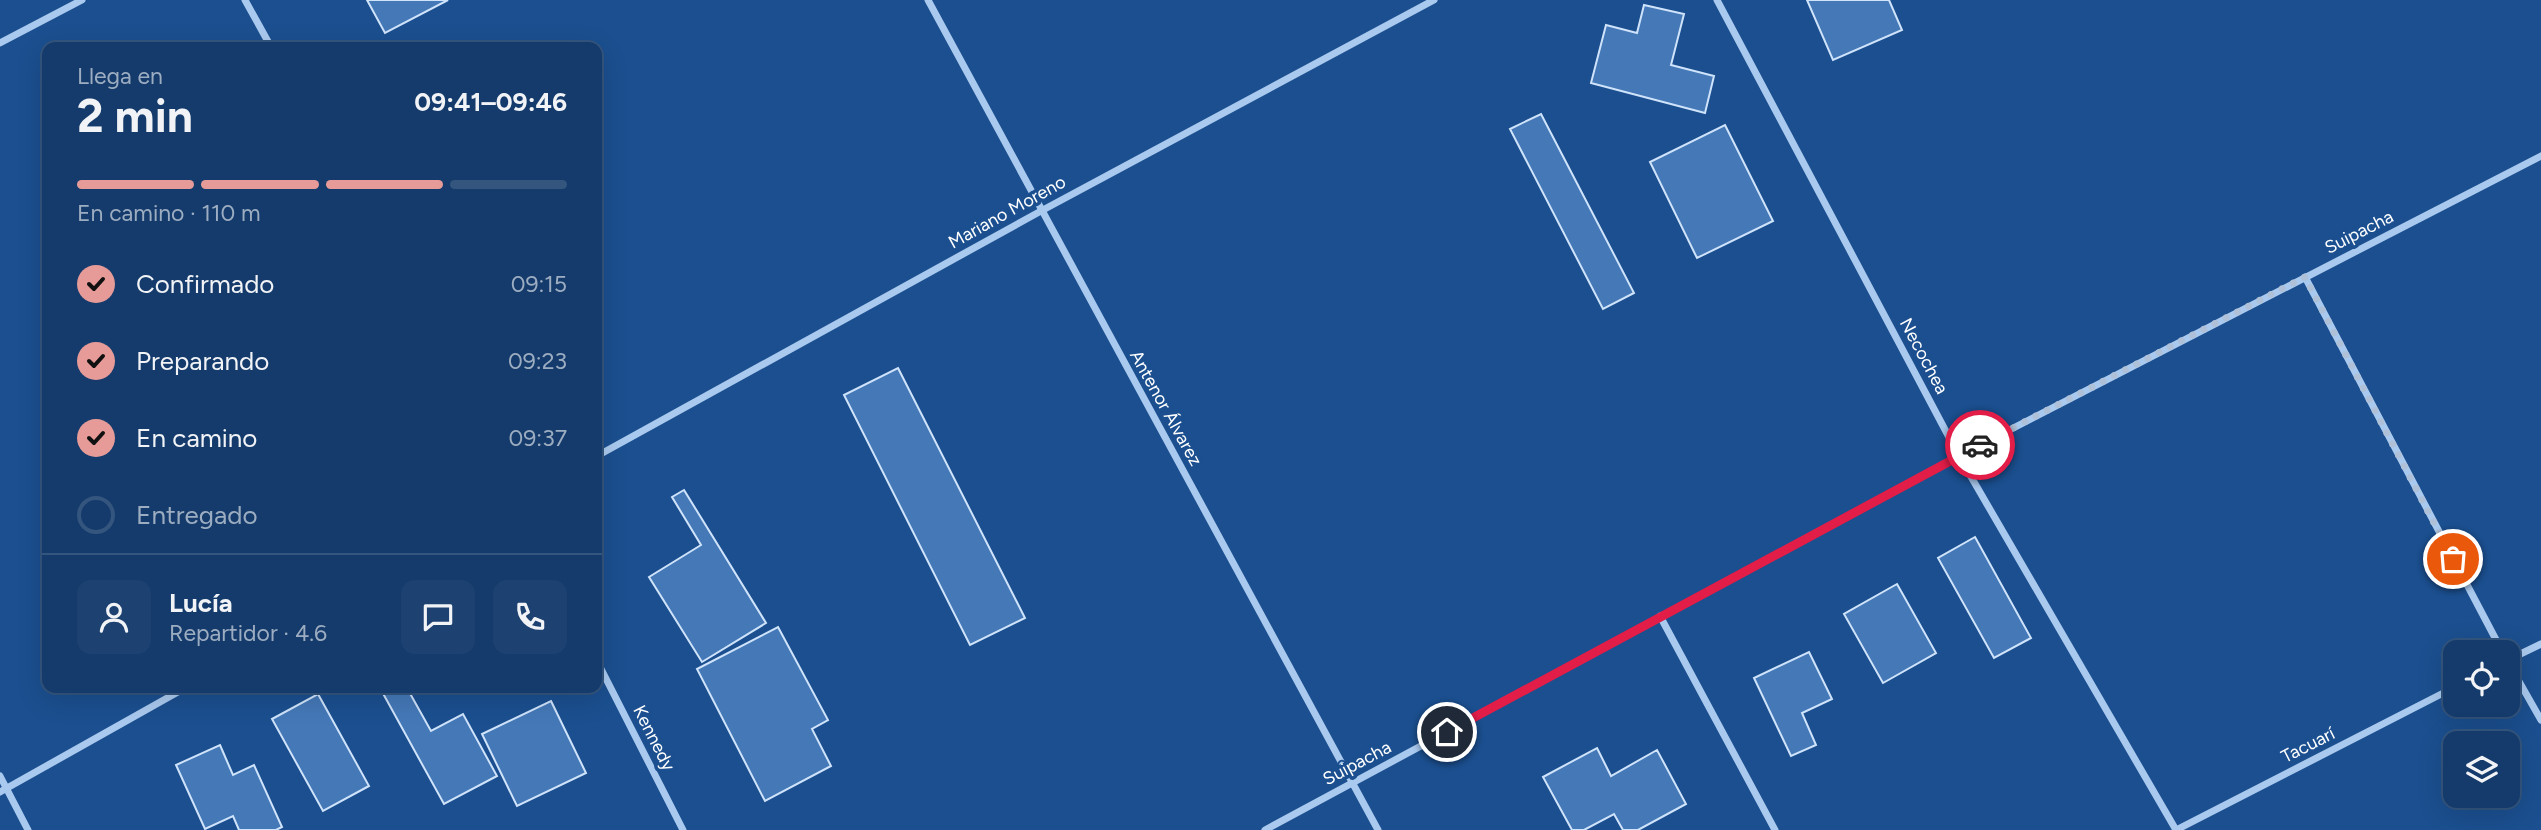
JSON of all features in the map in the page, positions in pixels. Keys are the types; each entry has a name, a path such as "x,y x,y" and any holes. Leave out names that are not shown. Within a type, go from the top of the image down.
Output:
{"street":[{"path":"0,43 82,0"},
{"path":"245,0 268,42"},
{"name":"Antenor Álvarez","path":"928,0 1378,830"},
{"name":"Mariano Moreno","path":"602,453 1041,211 1434,0"},
{"name":"Necochea","path":"1717,0 1959,456 2176,830"},
{"name":"Suipacha","path":"1265,830 1959,456 2541,156"},
{"path":"2305,277 2496,640"},
{"path":"1660,616 1775,830"},
{"path":"2520,655 2541,644"},
{"name":"Kennedy","path":"602,671 683,830"},
{"path":"2520,682 2541,720"},
{"path":"3,790 176,693"},
{"name":"Tacuarí","path":"2176,830 2443,693"},
{"path":"0,776 3,790 27,830"}],"building":[{"path":"367,0 448,0 385,33"},
{"path":"1807,0 1889,0 1902,30 1833,60"},
{"path":"1644,5 1684,14 1671,65 1714,76 1705,113 1591,83 1606,25 1637,33"},
{"path":"1541,114 1634,293 1603,309 1510,129"},
{"path":"1725,125 1773,221 1697,258 1650,162"},
{"path":"898,368 1025,618 970,645 844,395"},
{"path":"684,490 766,623 702,662 649,577 701,545 672,497"},
{"path":"1975,537 2031,638 1994,658 1938,558"},
{"path":"1897,584 1936,653 1883,683 1844,614"},
{"path":"778,627 828,720 812,729 831,766 765,801 697,669"},
{"path":"1809,652 1832,699 1802,713 1816,745 1791,756 1754,678"},
{"path":"383,693 410,693 431,731 463,714 497,776 444,804"},
{"path":"318,694 369,786 323,811 272,719"},
{"path":"551,701 586,773 517,806 482,734"},
{"path":"220,745 233,775 254,765 282,827 276,830 239,830 233,816 205,829 176,765"},
{"path":"1597,748 1611,776 1657,750 1686,804 1638,830 1623,830 1614,814 1584,830 1572,830 1543,777"}],"way so far":[{"path":"1980,445 2305,277 2453,559"}],"route":[{"path":"1447,732 1980,445"}]}
